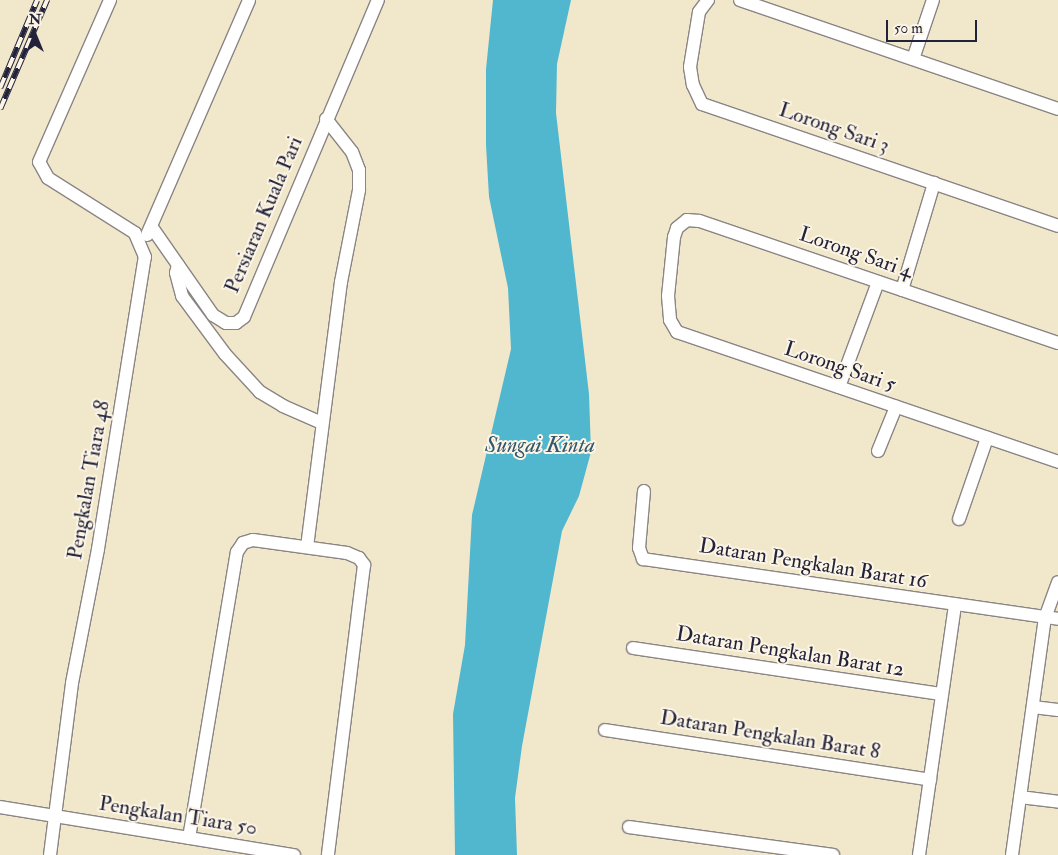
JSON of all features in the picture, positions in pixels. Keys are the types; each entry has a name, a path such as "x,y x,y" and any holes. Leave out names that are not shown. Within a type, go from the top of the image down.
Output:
{"street":[{"path":"110,0 38,162 48,178 129,229 141,243 152,229 249,0"},
{"name":"Persiaran Kuala Pari","path":"152,229 213,315 226,323 236,323 244,317 326,119 378,0"},
{"name":"Lorong Sari 3","path":"708,0 699,12 690,68 693,85 702,104 1058,226"},
{"path":"740,0 1058,109"},
{"path":"913,59 933,0"},
{"path":"307,547 341,282 359,190 359,170 352,152 326,119"},
{"path":"902,290 934,184"},
{"name":"Lorong Sari 4","path":"670,263 677,228 687,220 1058,343"},
{"name":"Pengkalan Tiara 48","path":"50,855 72,683 145,267 141,243"},
{"name":"Lorong Sari 5","path":"670,263 670,320 677,332 1058,462"},
{"path":"178,265 176,273 182,296 225,354 254,386 283,406 322,422"},
{"path":"839,387 878,282"},
{"path":"878,451 896,407"},
{"path":"959,519 987,438"},
{"name":"Dataran Pengkalan Barat 16","path":"644,490 639,548 643,559 1058,619"},
{"path":"189,838 236,552 243,543 253,540 347,553 359,558 364,565 328,855"},
{"path":"1012,855 1045,618 1058,582"},
{"path":"919,855 955,605"},
{"name":"Dataran Pengkalan Barat 12","path":"633,648 942,694"},
{"path":"1033,707 1058,710"},
{"name":"Dataran Pengkalan Barat 8","path":"605,730 930,780"},
{"path":"1020,797 1058,802"},
{"name":"Pengkalan Tiara 50","path":"0,806 294,855"},
{"path":"629,827 833,855"}],"water":[{"name":"Sungai Kinta","path":"493,0 571,0 557,64 556,113 589,394 591,452 579,496 562,531 522,746 515,798 517,855 455,855 453,714 465,645 472,515 511,349 508,288 489,197 486,145 486,69"}],"railway":[{"path":"0,88 37,0"},
{"path":"0,109 47,0"}]}
